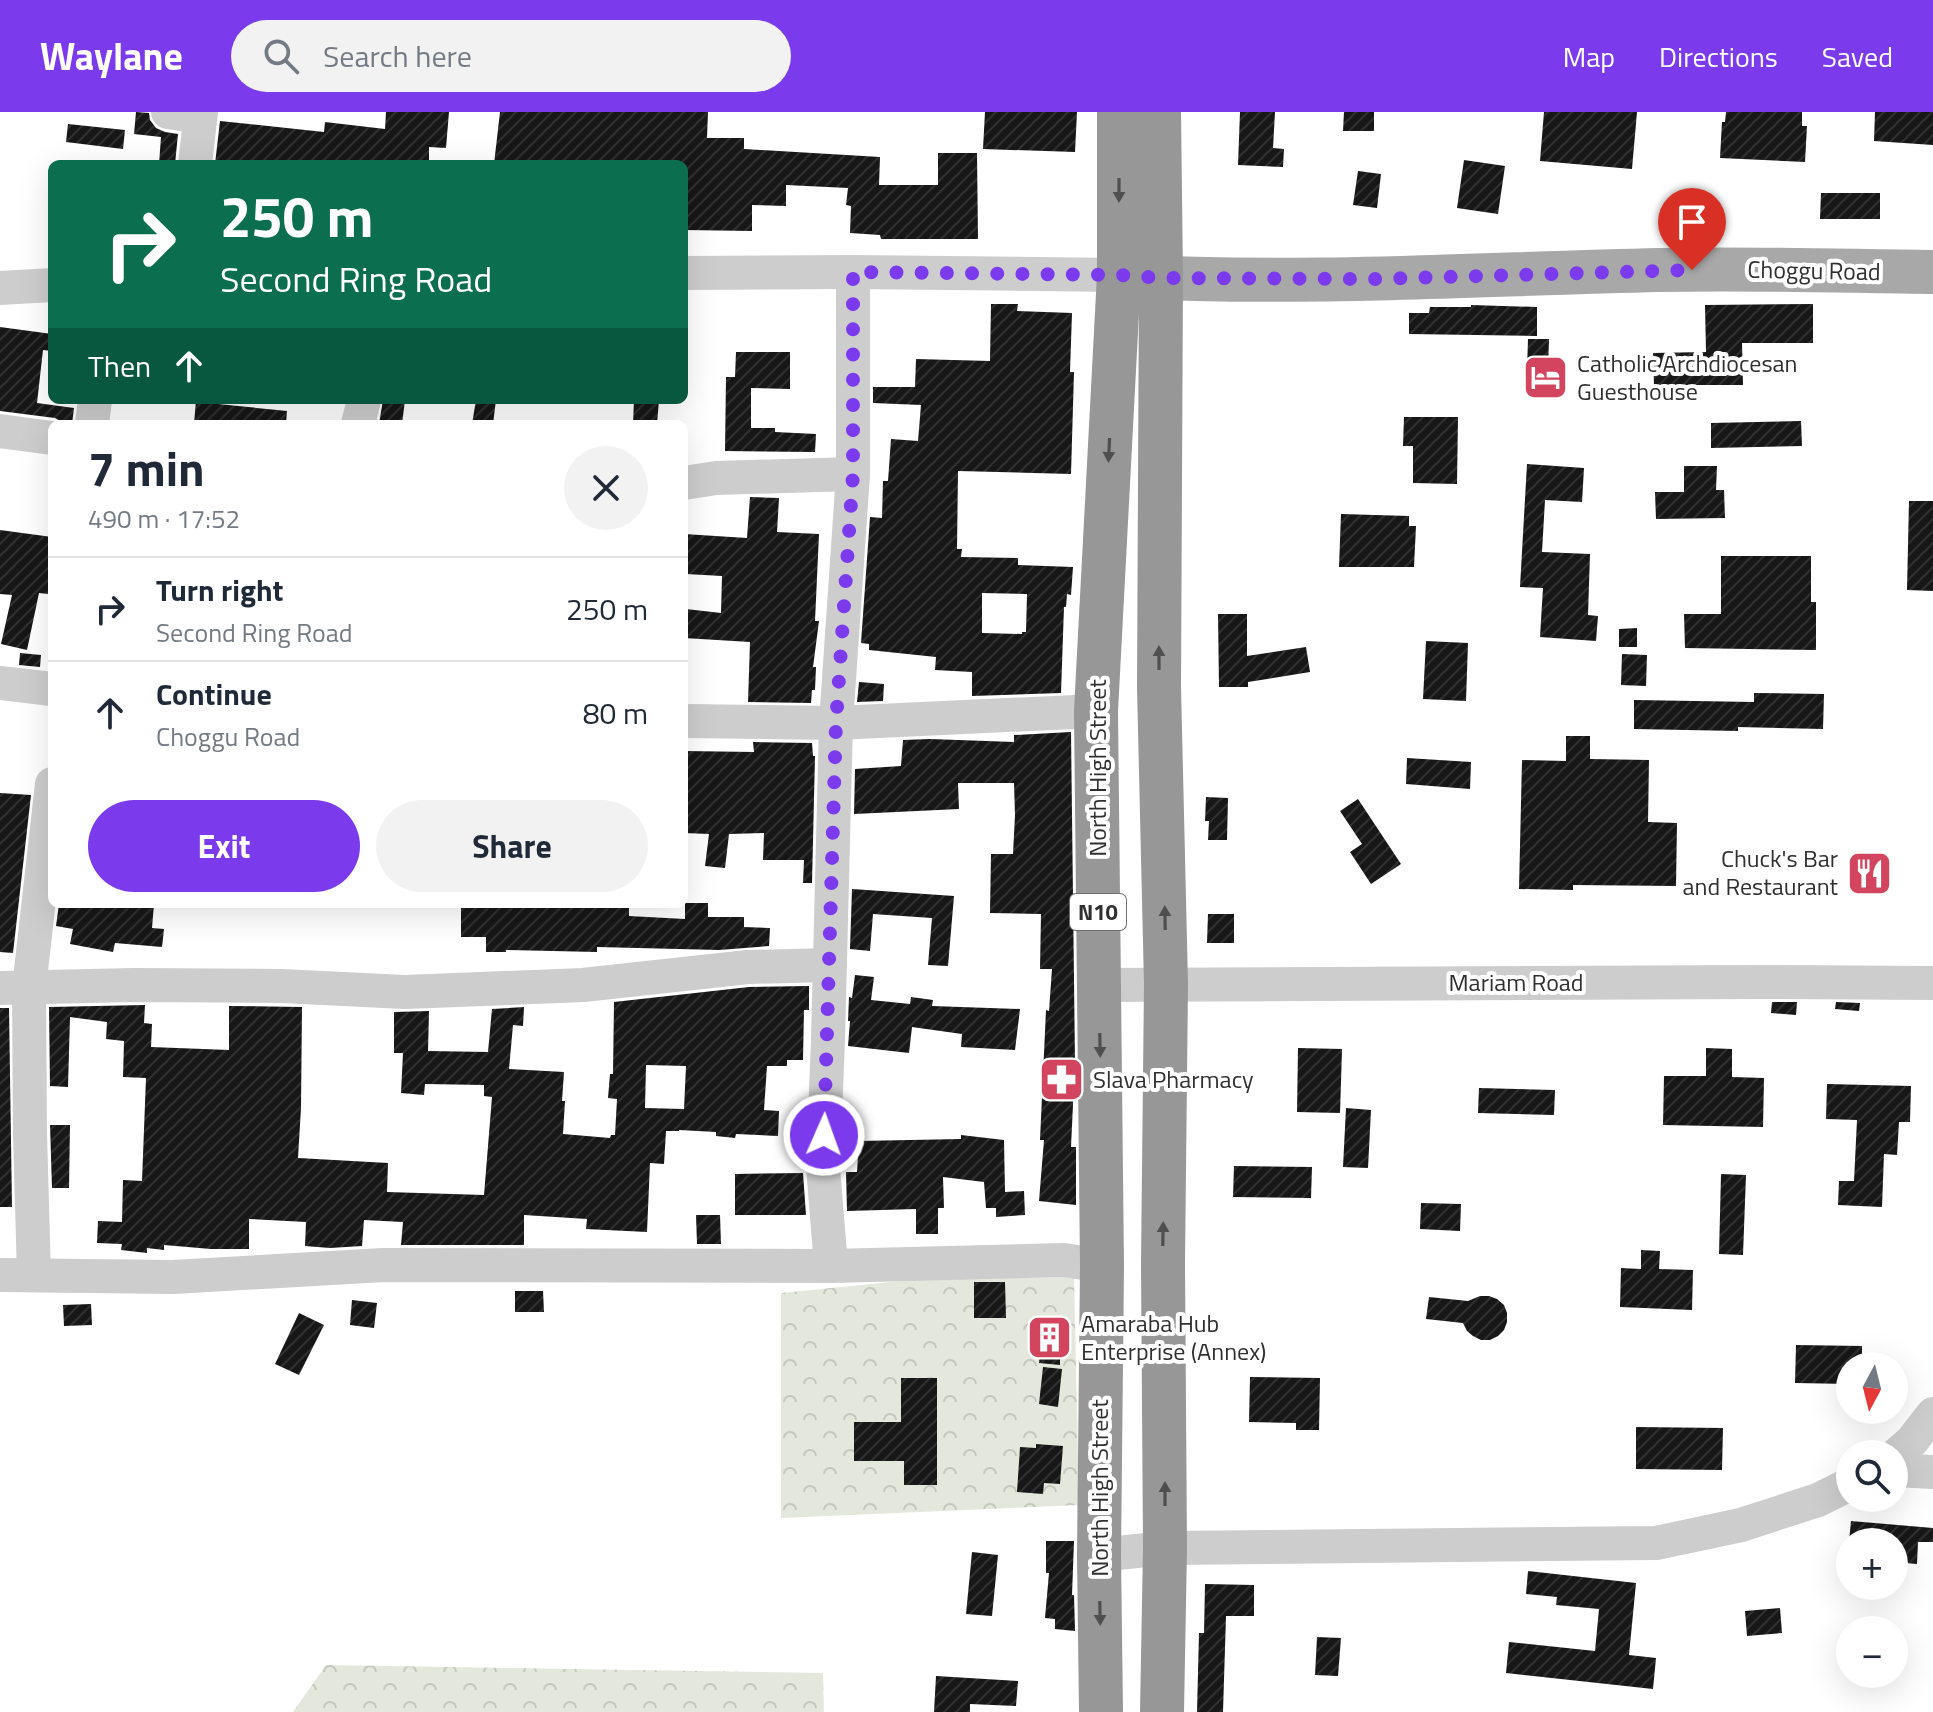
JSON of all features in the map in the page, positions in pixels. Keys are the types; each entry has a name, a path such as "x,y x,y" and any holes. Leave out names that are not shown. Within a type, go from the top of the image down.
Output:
{"highway":[{"name":"North High Street","path":"1119,112 1140,276 1159,687 1166,984 1162,1712"},
{"name":"North High Street","path":"1101,1712 1102,1266 1096,711 1159,112"}],"main road":[{"name":"Choggu Road","path":"1140,276 1375,279 1662,270 1933,272"}],"street":[{"path":"190,114 195,160"},
{"path":"831,1266 823,1167 836,723 853,474 853,272"},
{"path":"688,273 1140,276"},
{"path":"0,288 48,285"},
{"path":"0,431 48,437"},
{"path":"688,482 716,478 853,474"},
{"path":"0,683 48,689"},
{"path":"688,721 836,723 1096,711"},
{"path":"34,1275 30,1134 14,988 48,805"},
{"path":"14,988 149,985 281,986 405,992 522,989 748,967 830,965"},
{"name":"Mariam Road","path":"1099,985 1933,983"},
{"path":"0,1275 173,1277 384,1265 831,1266 1064,1260 1102,1266"},
{"path":"1908,1445 1933,1414"},
{"path":"1908,1471 1933,1472"},
{"path":"1099,1555 1165,1548 1656,1543 1741,1525 1818,1500 1836,1491"}],"green space":[{"path":"1074,1277 1079,1505 781,1518 781,1293 921,1279"},
{"path":"326,1665 823,1673 824,1712 293,1712"}],"building":[{"path":"136,112 149,113 156,128 178,134 175,160 159,160 161,137 134,134"},
{"path":"386,112 449,112 446,148 429,147 429,160 215,160 220,121 324,132 325,122 385,129"},
{"path":"500,112 708,112 707,138 744,138 744,149 880,157 879,185 938,185 938,153 977,153 978,239 881,239 880,235 850,233 851,206 846,205 848,188 786,185 786,206 752,205 752,231 688,230 688,160 494,160"},
{"path":"985,112 1077,112 1075,152 983,149"},
{"path":"1240,112 1275,112 1273,148 1284,149 1283,167 1238,165"},
{"path":"1344,112 1374,112 1374,131 1343,131"},
{"path":"1544,112 1637,112 1632,169 1540,161"},
{"path":"1726,112 1802,112 1802,126 1807,126 1805,162 1720,158 1722,122 1725,122"},
{"path":"1875,112 1933,112 1933,145 1874,141"},
{"path":"68,124 125,130 123,149 66,142"},
{"path":"1464,160 1505,166 1498,214 1457,208"},
{"path":"1358,171 1381,174 1377,208 1353,205"},
{"path":"1821,193 1880,193 1880,219 1820,219"},
{"path":"991,304 1018,304 1017,311 1072,313 1071,474 958,471 957,549 962,549 961,557 1018,558 1018,565 1073,567 1071,595 1067,594 1064,607 1061,693 972,696 972,672 935,670 936,657 869,650 869,644 861,643 870,517 882,518 883,481 888,481 891,439 918,441 921,405 873,403 873,387 915,387 916,359 990,361","holes":["982,593 1027,594 1026,632 982,633"]},
{"path":"1813,304 1813,343 1742,343 1743,385 1654,385 1653,353 1706,352 1705,305"},
{"path":"1430,307 1537,307 1537,336 1409,334 1409,313 1429,313"},
{"path":"0,327 48,333 48,351 43,350 37,403 74,408 72,420 0,411"},
{"path":"1528,339 1549,339 1548,370 1527,370"},
{"path":"736,352 790,352 790,389 751,388 751,428 816,434 815,452 725,451 726,377 735,377"},
{"path":"196,404 287,411 286,420 194,420"},
{"path":"382,404 404,404 402,420 380,420"},
{"path":"475,404 496,404 494,420 473,420"},
{"path":"634,404 659,404 657,420 633,420"},
{"path":"1404,417 1458,417 1457,484 1413,483 1413,446 1403,446"},
{"path":"1801,421 1802,446 1711,448 1711,423"},
{"path":"1527,464 1584,468 1582,502 1545,500 1542,552 1590,554 1588,615 1598,616 1596,641 1540,637 1543,588 1520,587"},
{"path":"1684,466 1717,466 1716,490 1724,490 1725,518 1656,519 1655,492 1684,492"},
{"path":"750,497 779,498 777,532 819,534 815,621 819,621 813,667 816,667 815,690 812,690 811,703 748,702 750,642 688,638 688,609 721,613 722,576 688,574 688,534 747,538"},
{"path":"1909,501 1933,501 1933,591 1907,590"},
{"path":"1341,514 1409,516 1409,526 1416,526 1414,567 1339,567"},
{"path":"0,530 48,536 48,594 39,593 27,650 1,644 12,595 0,594"},
{"path":"1721,556 1811,556 1811,602 1816,602 1816,650 1685,648 1684,614 1721,614"},
{"path":"1218,614 1247,614 1247,656 1306,647 1310,672 1248,682 1248,687 1219,687"},
{"path":"1637,628 1637,647 1619,647 1619,629"},
{"path":"1426,641 1468,643 1466,701 1423,699"},
{"path":"20,653 41,655 40,667 19,665"},
{"path":"1622,654 1647,655 1646,686 1621,685"},
{"path":"859,682 884,684 883,701 857,702"},
{"path":"1754,693 1824,694 1823,729 1634,729 1634,700 1754,702"},
{"path":"1071,732 1075,1062 1071,1147 1076,1147 1076,1205 1039,1201 1044,1140 1040,1140 1046,1010 1049,1011 1052,969 1040,969 1041,914 990,913 991,854 1013,854 1014,783 958,783 959,809 854,814 855,769 901,766 903,740 1014,742 1014,735"},
{"path":"1566,736 1590,736 1590,759 1649,760 1648,822 1677,823 1676,886 1573,885 1573,890 1519,889 1522,760 1566,761"},
{"path":"753,742 812,743 815,756 812,883 803,883 804,860 763,860 764,833 729,834 725,868 705,866 709,834 688,833 688,751 754,752"},
{"path":"1407,758 1471,762 1470,789 1406,784"},
{"path":"0,793 31,795 13,953 0,952"},
{"path":"1206,797 1228,798 1227,840 1208,840"},
{"path":"1358,799 1401,864 1371,884 1350,852 1362,844 1340,811"},
{"path":"852,889 954,896 948,966 928,965 932,918 873,914 870,951 850,949"},
{"path":"688,903 708,903 708,917 744,917 744,927 770,928 769,946 719,950 597,947 597,952 486,952 486,937 461,937 461,908 629,908 629,916 685,919"},
{"path":"58,908 154,908 152,928 164,929 162,947 115,943 113,952 70,944 73,929 56,926"},
{"path":"1208,914 1234,914 1234,943 1207,943"},
{"path":"855,975 874,977 871,1000 910,1004 911,997 933,1000 932,1006 1020,1009 1015,1050 961,1047 962,1034 912,1027 909,1053 848,1046 849,997 852,998"},
{"path":"809,986 809,1010 804,1010 803,1060 787,1060 787,1066 767,1066 764,1110 779,1111 778,1136 736,1134 735,1138 716,1136 716,1132 666,1131 664,1164 650,1163 647,1232 586,1229 587,1219 524,1215 524,1245 401,1245 403,1222 364,1220 362,1246 330,1248 305,1246 306,1222 249,1219 249,1249 164,1245 164,1250 147,1248 147,1253 121,1250 122,1244 97,1243 98,1221 122,1222 123,1180 142,1181 146,1078 123,1077 124,1041 106,1039 107,1022 70,1017 68,1087 50,1086 49,1007 145,1005 144,1023 152,1024 151,1047 229,1050 229,1006 302,1007 298,1158 388,1163 387,1192 484,1195 492,1097 484,1096 484,1085 425,1084 424,1095 401,1093 403,1053 394,1053 394,1012 429,1011 428,1051 488,1052 492,1009 524,1007 523,1026 513,1025 509,1069 564,1072 563,1134 610,1138 615,1135 617,1099 608,1098 610,1074 613,1074 614,1002 749,987","holes":["646,1065 686,1066 684,1109 645,1108"]},
{"path":"1772,1002 1797,1002 1796,1015 1771,1013"},
{"path":"1836,1002 1860,1003 1859,1011 1835,1009"},
{"path":"0,1008 9,1008 12,1207 0,1207"},
{"path":"1298,1048 1342,1049 1340,1113 1297,1112"},
{"path":"1706,1048 1732,1049 1732,1077 1764,1078 1763,1127 1663,1125 1664,1076 1706,1076"},
{"path":"1827,1084 1911,1086 1910,1122 1899,1122 1897,1155 1884,1154 1882,1207 1838,1205 1839,1181 1854,1181 1857,1120 1826,1119"},
{"path":"1479,1088 1555,1090 1554,1115 1478,1113"},
{"path":"1346,1108 1371,1110 1368,1168 1343,1167"},
{"path":"50,1125 70,1125 69,1188 52,1188"},
{"path":"961,1135 1004,1140 1005,1192 1024,1191 1025,1215 996,1217 996,1208 986,1208 984,1182 943,1177 944,1208 938,1208 938,1234 916,1234 916,1209 847,1211 846,1172 857,1172 859,1141 961,1139"},
{"path":"1234,1166 1312,1167 1311,1198 1233,1197"},
{"path":"803,1173 806,1215 735,1215 735,1174"},
{"path":"1721,1174 1746,1175 1743,1255 1719,1254"},
{"path":"1421,1203 1461,1204 1460,1231 1420,1229"},
{"path":"696,1215 720,1215 721,1244 697,1244"},
{"path":"1641,1250 1660,1251 1659,1269 1693,1270 1692,1310 1620,1307 1621,1268 1641,1269"},
{"path":"974,1282 1005,1282 1006,1318 974,1318"},
{"path":"515,1291 543,1291 544,1312 515,1312"},
{"path":"1480,1296 1497,1299 1507,1313 1504,1330 1490,1340 1473,1336 1463,1323 1426,1319 1429,1297 1468,1301"},
{"path":"352,1300 377,1303 374,1328 350,1325"},
{"path":"91,1304 92,1325 64,1326 63,1305"},
{"path":"299,1313 324,1325 299,1375 275,1364"},
{"path":"1042,1331 1060,1331 1060,1365 1039,1363"},
{"path":"1796,1345 1862,1346 1862,1352 1836,1352 1836,1384 1795,1383"},
{"path":"1043,1367 1062,1369 1058,1407 1039,1404"},
{"path":"1250,1377 1320,1378 1319,1430 1296,1430 1296,1423 1249,1422"},
{"path":"901,1378 937,1378 937,1485 904,1485 904,1461 854,1461 854,1422 901,1422"},
{"path":"1636,1427 1723,1428 1722,1470 1636,1469"},
{"path":"1036,1444 1063,1446 1060,1484 1044,1483 1043,1494 1017,1492 1020,1447 1036,1448"},
{"path":"1851,1521 1933,1528 1933,1542 1918,1542 1917,1564 1908,1563 1908,1528 1850,1528"},
{"path":"1046,1541 1074,1541 1072,1595 1075,1631 1055,1629 1055,1619 1045,1618 1049,1573 1046,1573"},
{"path":"972,1552 998,1555 992,1616 966,1614"},
{"path":"1528,1571 1636,1583 1629,1655 1656,1658 1653,1689 1506,1673 1509,1642 1595,1651 1599,1609 1556,1605 1557,1597 1526,1594"},
{"path":"1205,1584 1254,1585 1254,1616 1226,1616 1223,1712 1197,1712 1199,1633 1204,1633"},
{"path":"1780,1608 1782,1633 1747,1636 1745,1611"},
{"path":"1317,1637 1341,1638 1338,1676 1315,1675"},
{"path":"936,1676 1018,1681 1016,1706 970,1704 970,1712 934,1712"}],"place":[{"name":"Catholic Archdiocesan Guesthouse","path":"1546,378"},
{"name":"Chuck's Bar and Restaurant","path":"1869,873"},
{"name":"Slava Pharmacy","path":"1062,1080"},
{"name":"Amaraba Hub Enterprise (Annex)","path":"1050,1338"}],"route":[{"path":"824,1135 836,723 853,474 853,272 1375,279 1692,270"}]}
